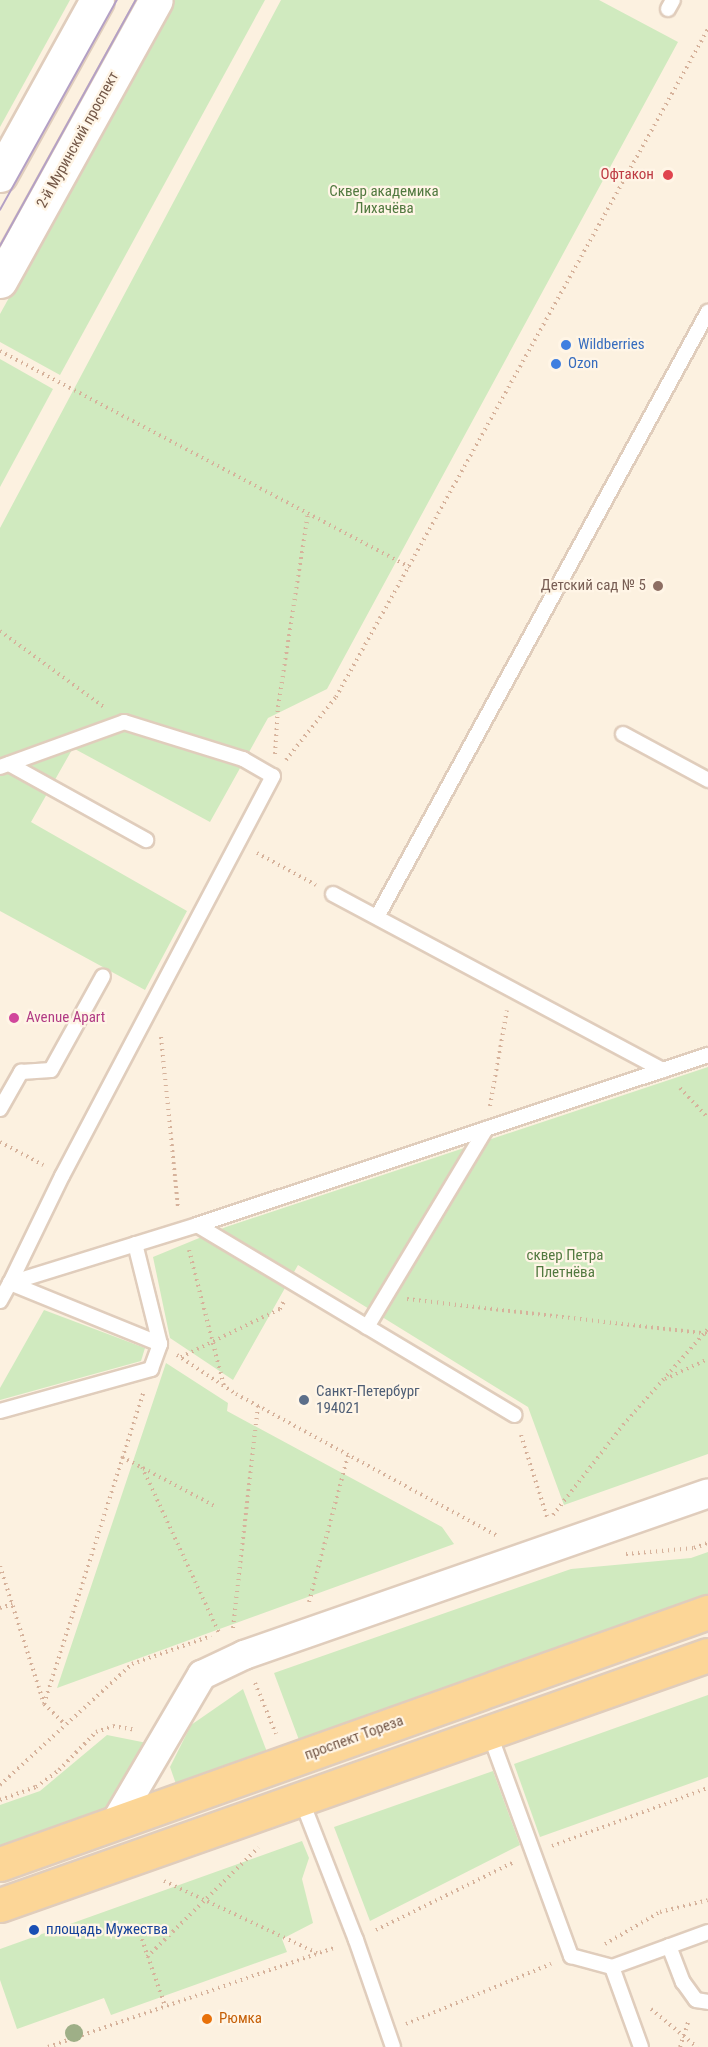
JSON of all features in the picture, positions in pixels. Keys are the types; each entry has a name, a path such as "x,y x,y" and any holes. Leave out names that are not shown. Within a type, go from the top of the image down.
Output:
{"main road":[{"path":"0,175 98,0"},
{"name":"2-й Муринский проспект","path":"0,281 156,0"},
{"name":"проспект Тореза","path":"0,1864 708,1612"},
{"path":"0,1905 708,1655"}],"street":[{"path":"115,1823 202,1675 244,1655 708,1493"}],"lane":[{"path":"377,917 708,312"},
{"path":"0,1301 62,1176 273,776 243,759 124,722 4,765"},
{"path":"622,734 708,780"},
{"path":"4,765 146,840"},
{"path":"333,894 663,1070"},
{"path":"0,1109 21,1072 51,1070 103,976"},
{"path":"10,1283 135,1245 708,1055"},
{"path":"368,1327 486,1129"},
{"path":"190,1227 368,1327 514,1415"},
{"path":"0,1411 151,1370 160,1344 135,1245"},
{"path":"10,1283 160,1344"},
{"path":"489,1732 571,1956 612,1967 708,1932"},
{"path":"301,1799 356,1940 393,2047"},
{"path":"669,1946 683,1982 702,2001"},
{"path":"612,1967 641,2047"}],"path":[{"path":"273,776 336,697 708,29"},
{"path":"0,351 409,567"},
{"path":"273,776 278,707 308,513"},
{"path":"0,632 124,722"},
{"path":"238,843 333,894"},
{"path":"486,1129 510,989"},
{"path":"158,994 175,1198 190,1227 224,1386"},
{"path":"663,1070 708,1118"},
{"path":"0,1142 62,1176"},
{"path":"386,1297 706,1334"},
{"path":"181,1358 280,1309"},
{"path":"514,1415 549,1520 623,1425 706,1334 708,1329"},
{"path":"160,1344 224,1386 500,1538"},
{"path":"664,1380 708,1359"},
{"path":"44,1704 151,1370"},
{"path":"232,1629 258,1405"},
{"path":"308,1603 348,1455"},
{"path":"122,1457 217,1507"},
{"path":"142,1467 219,1633"},
{"path":"0,1566 44,1704 66,1725"},
{"path":"0,1608 12,1604"},
{"path":"0,1785 132,1664"},
{"path":"255,1682 277,1736"},
{"path":"147,1957 261,1846"},
{"path":"163,1881 319,1953"},
{"path":"593,1962 607,1941 660,1912 708,1900"},
{"path":"138,1928 165,2006"},
{"path":"48,2047 356,1940"},
{"path":"388,2032 571,1956"},
{"path":"618,1983 697,2047"},
{"path":"680,2047 702,2001"}],"green space":[{"path":"0,0 70,0 0,127"},
{"path":"174,0 265,0 60,375 0,342 0,314"},
{"name":"Сквер академика Лихачёва","path":"281,0 599,0 678,42 327,689 268,718 210,822 73,748 31,822 187,911 145,990 0,911 0,528"},
{"path":"0,359 53,389 0,487"},
{"name":"сквер Петра Плетнёва","path":"708,1067 708,1454 564,1505 528,1407 298,1265 233,1380 170,1338 153,1257 226,1227"},
{"path":"44,1310 145,1348 141,1361 0,1400 0,1388"},
{"path":"166,1363 228,1403 227,1411 442,1527 454,1544 57,1688"},
{"path":"708,1552 708,1595 299,1740 274,1673 571,1569 691,1558"},
{"path":"243,1689 267,1752 176,1784 170,1767 191,1725"},
{"path":"708,1695 708,1777 540,1837 514,1764"},
{"path":"107,1735 147,1743 104,1810 0,1848 0,1805 40,1791"},
{"path":"493,1771 520,1845 370,1921 334,1827"},
{"path":"302,1841 309,1858 302,1879 313,1923 282,1939 287,1952 111,2015 104,1998 17,2029 0,1980 0,1949"}],"tram line":[{"path":"0,210 117,0"},
{"path":"0,246 136,0"}],"place":[{"name":"Офтакон","path":"668,175"},
{"name":"Wildberries","path":"566,345"},
{"name":"Ozon","path":"556,364"},
{"name":"Детский сад № 5","path":"658,586"},
{"name":"Avenue Apart","path":"14,1018"},
{"name":"Санкт-Петербург 194021","path":"304,1400"},
{"name":"площадь Мужества","path":"34,1930"},
{"name":"Рюмка","path":"207,2019"}]}
